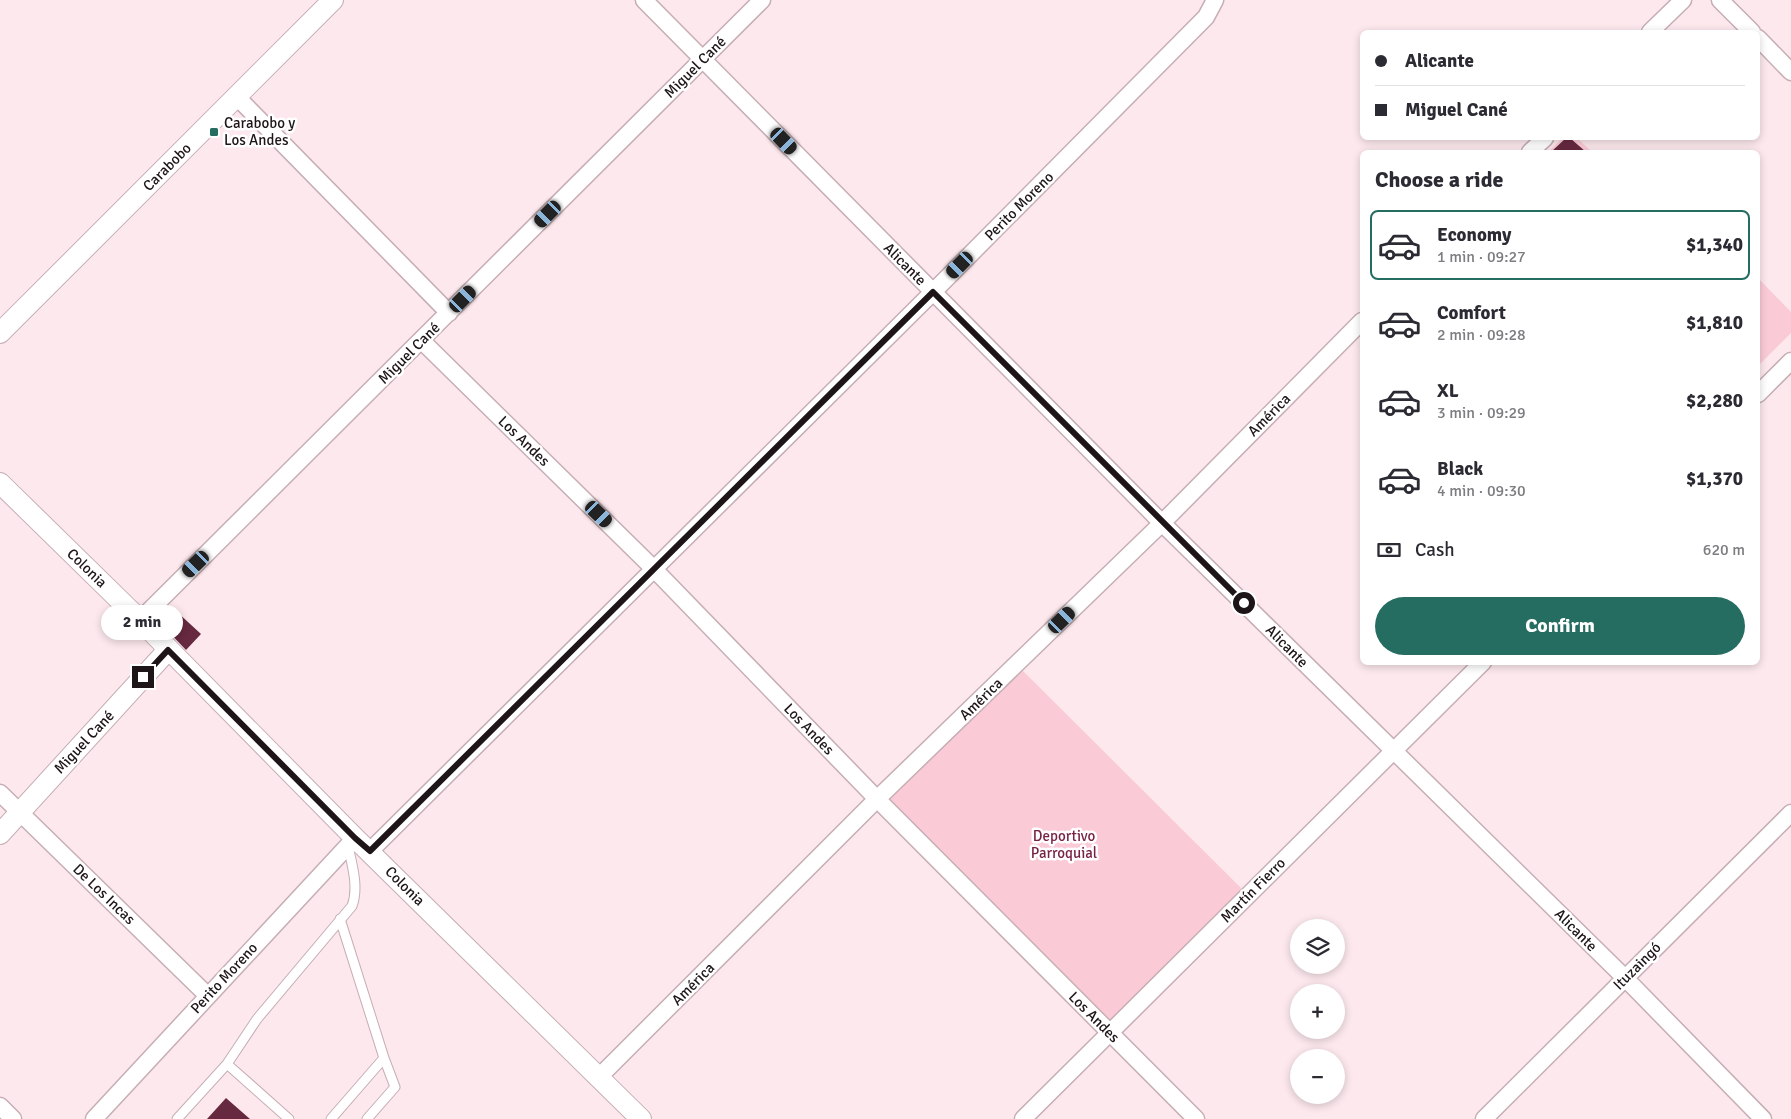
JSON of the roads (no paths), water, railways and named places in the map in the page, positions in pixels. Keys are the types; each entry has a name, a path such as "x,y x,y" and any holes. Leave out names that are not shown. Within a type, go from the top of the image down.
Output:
{"street":[{"name":"Carabobo","path":"0,332 333,0"},
{"name":"Alicante","path":"644,0 1162,523 1625,978 1764,1119"},
{"name":"Miguel Cané","path":"140,620 762,0"},
{"name":"Perito Moreno","path":"94,1119 207,995 357,845 653,568 933,292 1206,17 1215,0"},
{"path":"1652,30 1682,0"},
{"path":"1720,0 1750,30"},
{"path":"1760,40 1791,72"},
{"path":"237,97 449,313"},
{"path":"1532,150 1543,140"},
{"name":"América","path":"600,1077 877,799 1162,523 1360,323"},
{"name":"Los Andes","path":"422,341 653,568 877,799 1196,1119"},
{"path":"1760,392 1791,361"},
{"name":"Colonia","path":"0,483 140,620 357,845 600,1077 641,1119"},
{"name":"Miguel Cané","path":"0,834 168,650"},
{"name":"Martín Fierro","path":"1023,1119 1480,665"},
{"name":"De Los Incas","path":"0,793 207,995"},
{"name":"Ituzaingó","path":"1484,1119 1791,813"},
{"path":"0,1106 13,1119"}],"lane":[{"path":"177,1119 227,1064 257,1019 352,906 355,899 357,845"},
{"path":"340,919 395,1087 368,1119"},
{"path":"331,1119 384,1058"},
{"path":"227,1064 289,1119"}],"place":[{"name":"Carabobo y Los Andes","path":"214,132"}],"park label":[{"name":"Deportivo Parroquial","path":"1064,844"}]}
